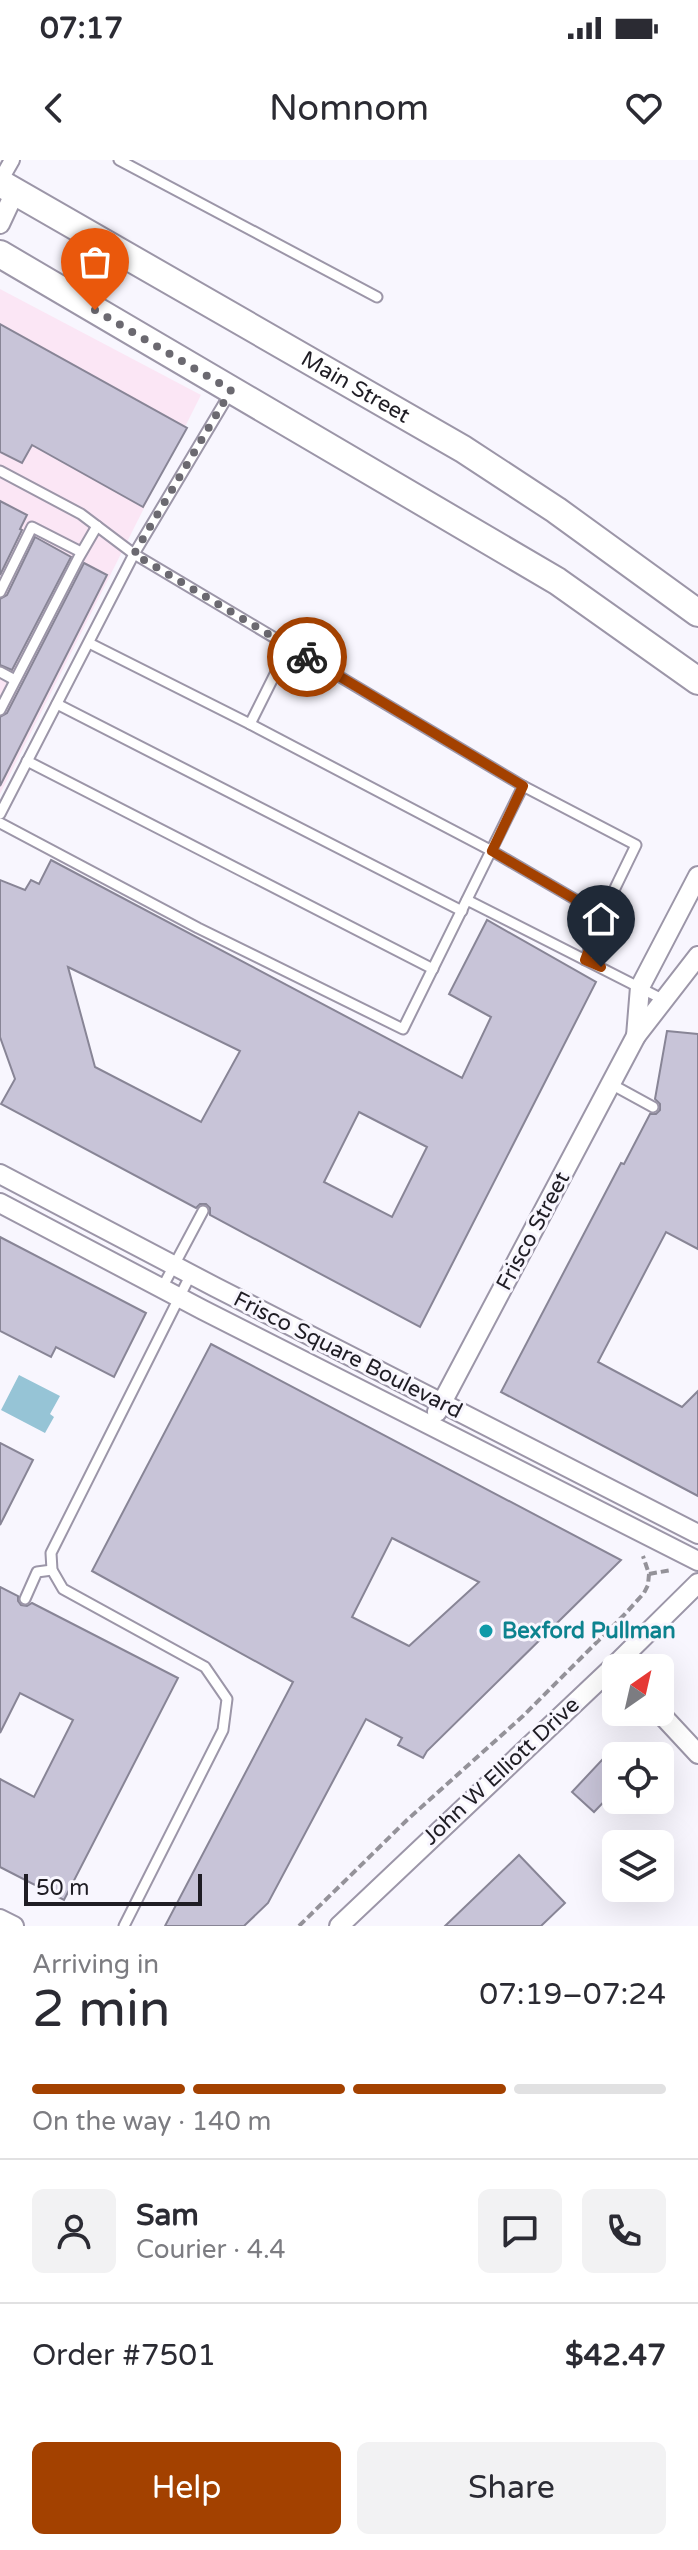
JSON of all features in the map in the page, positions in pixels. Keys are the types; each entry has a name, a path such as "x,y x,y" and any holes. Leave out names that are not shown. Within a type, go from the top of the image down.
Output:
{"main road":[{"name":"Main Street","path":"5,185 463,449 556,510 698,613"},
{"path":"0,254 557,581 698,681"}],"street":[{"path":"0,224 12,160"},
{"name":"Frisco Street","path":"636,1036 640,987 698,876"},
{"name":"Frisco Street","path":"430,1425 636,1036 698,956"},
{"name":"Frisco Square Boulevard","path":"0,1174 698,1534"},
{"name":"Frisco Square Boulevard","path":"0,1203 698,1561"},
{"name":"John W Elliott Drive","path":"629,1654 698,1583"},
{"name":"John W Elliott Drive","path":"339,1926 602,1680"},
{"path":"672,1726 698,1754"},
{"path":"0,1919 14,1926"}],"lane":[{"path":"119,160 377,297"},
{"path":"0,814 134,554 231,390"},
{"path":"0,471 81,514 134,554 523,786 636,845 602,915 585,960"},
{"path":"0,710 97,526"},
{"path":"0,592 32,527 81,552"},
{"path":"89,643 492,851 602,915"},
{"path":"250,724 289,646"},
{"path":"0,672 15,680"},
{"path":"57,704 462,911"},
{"path":"27,761 433,969"},
{"path":"0,823 198,928 403,1029 523,786"},
{"path":"467,900 665,1000"},
{"path":"611,1084 653,1107"},
{"path":"124,1926 223,1730 227,1699 205,1667 63,1589 52,1570 51,1553 180,1298 182,1270 203,1211"},
{"path":"162,1288 182,1270"},
{"path":"25,1599 37,1572 52,1570"}],"path":[{"path":"299,1926 407,1820 523,1716 644,1593 649,1574 641,1554"},
{"path":"649,1574 671,1570"}],"shaded area":[{"path":"0,289 201,395 0,794"}],"water":[{"path":"19,1375 60,1396 50,1414 54,1417 45,1433 1,1410"}],"building":[{"path":"0,324 187,428 143,507 32,445 22,463 0,452"},
{"path":"0,501 27,515 0,575"},
{"path":"35,537 71,557 12,670 0,665 0,599 7,595"},
{"path":"84,563 107,575 0,786 0,717 7,713"},
{"path":"51,860 462,1078 491,1017 449,994 487,920 596,982 420,1327 210,1215 206,1204 196,1208 1,1104 15,1079 0,1037 0,880 25,890 31,880 39,884","holes":["68,967 240,1051 201,1122 95,1067","359,1112 427,1147 392,1217 324,1182"]},
{"path":"667,1031 698,1034 698,1249 666,1232 598,1362 682,1407 698,1391 698,1496 501,1392 621,1163 624,1164 650,1114 660,1110 660,1104 655,1099"},
{"path":"0,1237 146,1313 114,1377 56,1347 51,1357 0,1331"},
{"name":"Bexford Pullman","path":"211,1344 621,1560 423,1758 398,1745 402,1738 366,1719 268,1903 244,1926 165,1926 293,1682 92,1571","holes":["392,1538 479,1582 409,1646 352,1617"]},
{"path":"0,1443 33,1460 0,1525"},
{"path":"0,1587 18,1596 21,1605 32,1603 178,1678 64,1900 0,1867 0,1779 34,1797 73,1720 20,1693 0,1733"},
{"path":"602,1760 602,1804 594,1812 572,1792"},
{"path":"519,1855 565,1903 541,1926 445,1926"}],"way so far":[{"path":"95,310 231,390 134,554 307,657"}],"place":[{"name":"Bexford Pullman","path":"486,1631"}],"route":[{"path":"307,657 523,786 492,851 602,915 585,960 601,967"}]}
